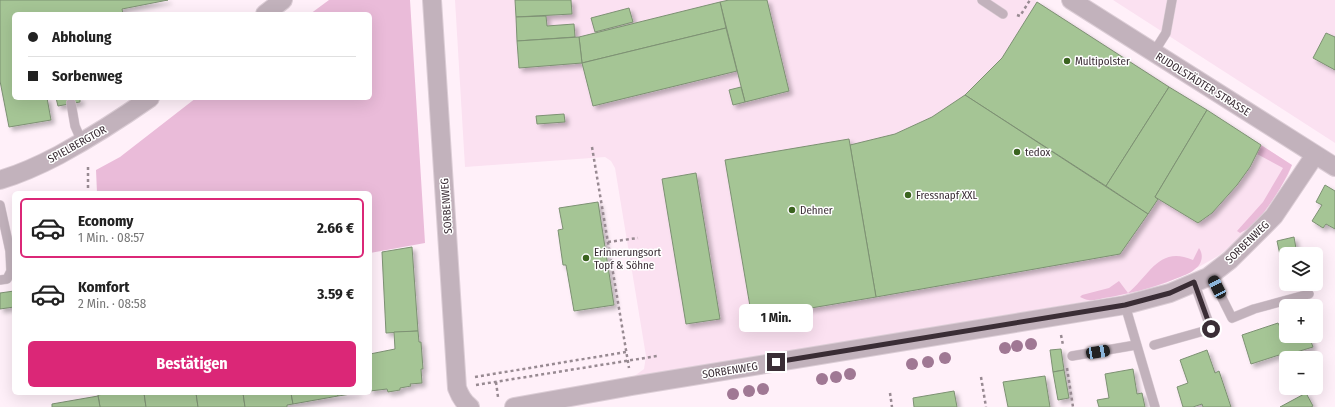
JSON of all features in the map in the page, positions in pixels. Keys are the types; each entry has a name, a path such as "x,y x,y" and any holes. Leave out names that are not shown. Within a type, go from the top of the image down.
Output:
{"street":[{"path":"268,12 283,0"},
{"name":"SORBENWEG","path":"432,0 458,388 460,396 470,407"},
{"name":"RUDOLSTÄDTER STRASSE","path":"1071,0 1335,167"},
{"name":"SPIELBERGTOR","path":"0,180 10,178 82,142 147,100"},
{"name":"SORBENWEG","path":"506,404 632,386 1125,305 1170,293 1210,274 1230,260 1274,216 1315,155"}],"lane":[{"path":"982,0 1004,14"},
{"path":"1154,52 1166,33 1172,0"},
{"path":"71,103 75,126 82,142"},
{"path":"0,205 10,251 11,271 6,278 0,280"},
{"path":"1210,274 1232,318 1254,309 1309,294"},
{"path":"1154,345 1211,329 1194,282"},
{"path":"1125,305 1155,407"},
{"path":"1072,356 1136,345"}],"path":[{"path":"1027,5 1030,0"},
{"path":"592,147 632,386"},
{"path":"88,167 88,191"},
{"path":"608,242 638,238"},
{"path":"475,376 626,352"},
{"path":"476,385 657,356"},
{"path":"981,377 986,407"},
{"path":"496,382 506,404"},
{"path":"890,393 892,407"}],"shaded area":[{"path":"329,0 410,0 425,243 372,253 372,191 97,191 96,170 120,157 193,100 372,100 372,12 313,12"},
{"path":"455,0 1035,0 1292,165 1288,176 1275,196 1250,228 1236,242 1218,256 1195,269 1166,283 1148,289 1113,297 633,377 644,369 646,356 615,168 611,161 605,157 465,167"},
{"path":"1113,0 1335,0 1335,143 1332,141"},
{"path":"1261,145 1292,165 1289,173 1263,214 1251,227 1240,233 1237,231 1263,202 1283,168 1257,154"},
{"path":"1199,248 1202,256 1201,262 1193,271 1186,275 1122,295 1092,300 1087,300 1080,297 1082,295 1109,288 1119,281 1128,293 1156,264 1163,259 1172,256 1181,256 1193,260"}],"building":[{"path":"0,0 168,0 122,9 123,12 12,12 12,100 47,100 51,120 9,127 0,81"},
{"path":"515,0 571,0 572,14 516,17"},
{"path":"729,0 767,0 789,91 745,102 720,2"},
{"path":"720,2 726,28 582,63 579,37"},
{"path":"1037,2 1169,87 1106,186 965,95 1002,58"},
{"path":"629,8 633,22 595,32 591,18"},
{"path":"546,16 547,26 574,24 575,37 517,41 516,17"},
{"path":"726,28 737,71 593,106 582,63"},
{"path":"1326,33 1335,37 1335,70 1313,58"},
{"path":"579,37 582,63 519,68 517,41"},
{"path":"741,87 745,102 733,105 729,90"},
{"path":"1169,87 1207,110 1155,197 1158,199 1148,214 1106,186"},
{"path":"965,95 1148,214 1120,254 876,297 850,145 895,134 932,117"},
{"path":"56,100 80,100 80,102 58,106"},
{"path":"1207,110 1261,145 1250,167 1237,185 1212,213 1198,223 1155,197"},
{"path":"564,114 565,122 537,124 536,116"},
{"path":"849,139 876,297 752,318 725,160"},
{"path":"696,173 720,319 686,324 662,179"},
{"path":"1325,185 1335,191 1335,229 1326,224 1323,228 1312,221 1322,205 1316,202"},
{"path":"598,202 614,305 574,311 566,265 563,265 558,230 563,229 559,208"},
{"path":"1294,237 1296,247 1279,247 1279,250 1277,241"},
{"path":"412,247 418,331 386,333 382,252"},
{"path":"12,291 12,307 0,309 0,293"},
{"path":"1278,323 1279,343 1312,343 1313,347 1300,351 1279,351 1279,355 1251,364 1242,335"},
{"path":"418,331 419,342 421,342 423,369 421,369 422,383 410,384 411,386 388,392 387,389 372,391 372,354 395,349 394,332"},
{"path":"1061,349 1064,370 1053,372 1050,350"},
{"path":"1207,350 1215,373 1219,371 1231,407 1203,407 1202,404 1193,407 1183,407 1177,387 1188,383 1180,360"},
{"path":"1133,369 1137,394 1142,393 1145,407 1099,407 1097,400 1109,398 1105,374"},
{"path":"1064,370 1069,398 1058,400 1053,372"},
{"path":"1045,376 1050,407 1008,407 1003,382"},
{"path":"954,391 957,407 914,407 913,398"},
{"path":"98,395 144,395 146,407 100,407"},
{"path":"144,395 196,395 198,407 146,407"},
{"path":"196,395 243,395 245,407 198,407"},
{"path":"243,395 291,395 293,404 287,405 287,407 245,407"},
{"path":"291,395 338,396 293,404"},
{"path":"1302,395 1307,395 1313,406 1311,407 1280,407"},
{"path":"98,396 100,407 52,407 52,404"}],"place":[{"name":"Multipolster","path":"1067,61"},
{"name":"tedox","path":"1017,152"},
{"name":"Fressnapf XXL","path":"908,195"},
{"name":"Dehner","path":"792,210"},
{"name":"Erinnerungsort Topf & Söhne","path":"586,258"}],"route":[{"path":"776,362 1125,305 1170,293 1194,282 1200,295 1211,329"}]}
